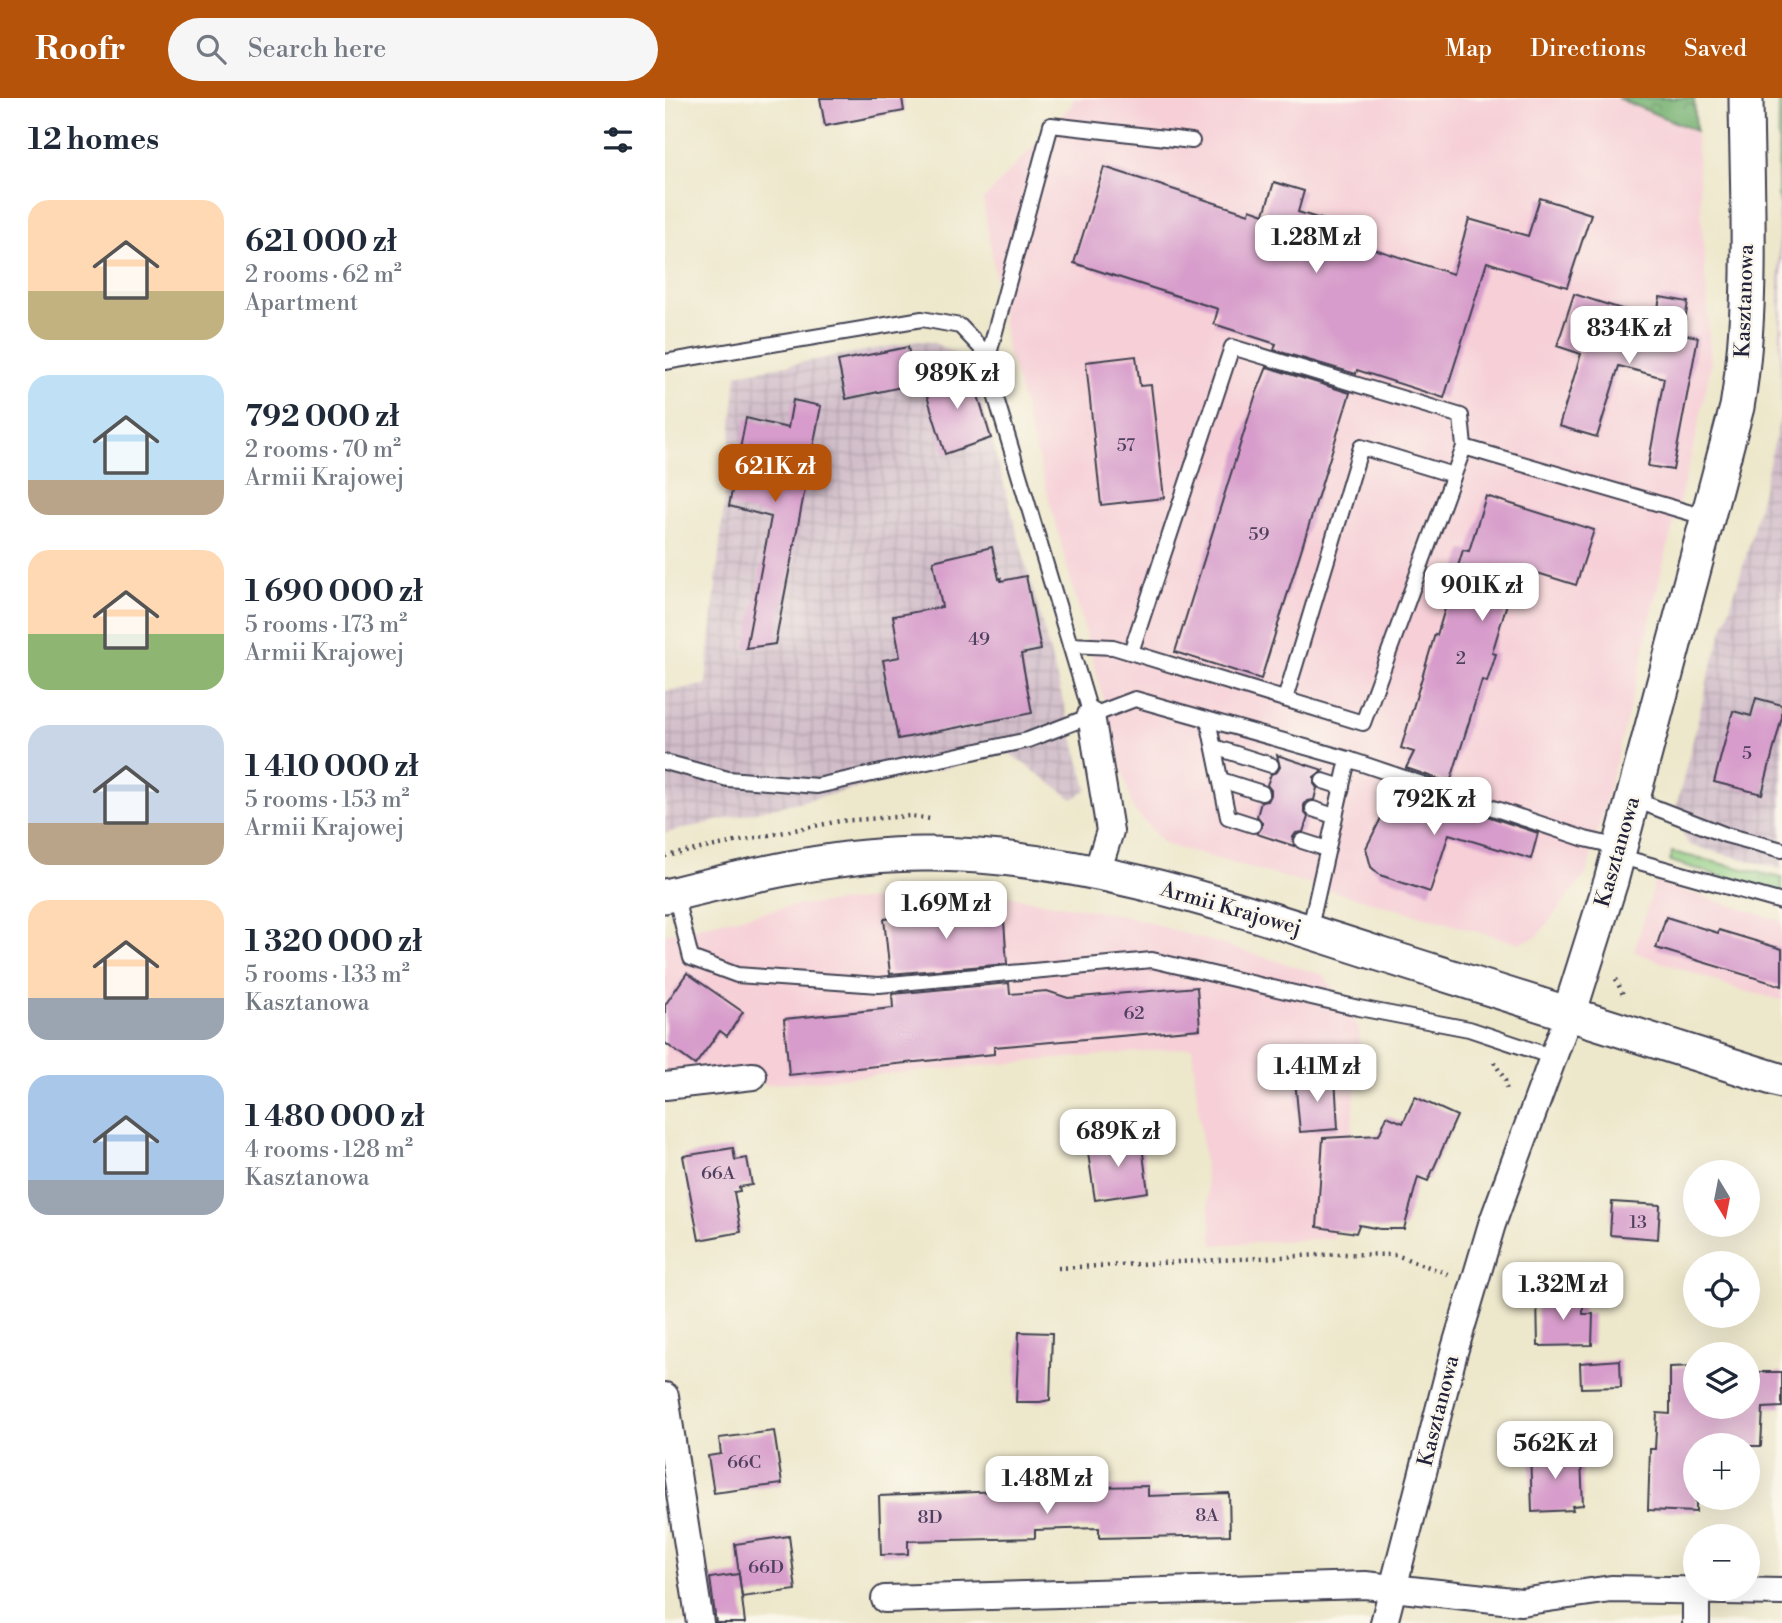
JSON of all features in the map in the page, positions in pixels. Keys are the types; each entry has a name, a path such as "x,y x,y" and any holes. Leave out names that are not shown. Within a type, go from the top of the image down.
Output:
{"street":[{"name":"Kasztanowa","path":"1384,1623 1454,1352 1488,1236 1569,1014 1619,851 1737,407 1748,313 1746,98"},
{"path":"1091,715 1110,831 1097,872"},
{"name":"Armii Krajowej","path":"670,895 853,857 889,855 985,856 1097,872 1214,901 1782,1081"},
{"path":"665,1086 753,1076"},
{"path":"665,1396 700,1623"},
{"path":"885,1599 1365,1584 1521,1602 1611,1589 1683,1592"},
{"path":"1760,1592 1782,1592"},
{"path":"1696,1601 1696,1623"}],"lane":[{"path":"986,366 1051,125 1192,141"},
{"path":"665,362 922,319 960,326 981,348 1091,715"},
{"path":"1070,645 1113,647 1363,723 1464,447 1461,416 1232,347 1131,652"},
{"path":"1285,699 1361,447 1453,475"},
{"path":"1464,447 1708,519"},
{"path":"665,762 729,779 817,786 1028,740 1135,699 1348,759 1619,851 1782,902"},
{"path":"1209,720 1228,817 1253,825"},
{"path":"1214,747 1271,765"},
{"path":"1309,932 1348,759"},
{"path":"1221,779 1262,793"},
{"path":"1323,781 1342,787"},
{"path":"1633,799 1726,835 1782,850"},
{"path":"1313,809 1334,816"},
{"path":"1302,841 1328,849"},
{"path":"670,895 691,958 737,975 879,985 1152,960 1359,1008 1469,1029 1553,1057"}],"path":[{"path":"1058,1268 1340,1254 1396,1255 1449,1274"}],"shaded area":[{"path":"1073,98 1617,98 1696,131 1711,364 1638,676 1587,873 1537,937 1518,943 1164,844 1133,809 1008,355 983,200 1072,105"},
{"path":"1778,199 1782,201 1782,869 1689,845 1674,816 1710,671 1748,550 1781,414"},
{"path":"919,341 934,343 958,355 975,378 1087,789 1073,799 1009,753 665,833 665,691 706,685 737,374"},
{"path":"1655,882 1782,921 1782,1000 1737,989 1634,952"},
{"path":"1000,895 1127,916 1324,975 1360,1030 1351,1144 1341,1144 1334,1238 1213,1245 1192,1047 764,1085 760,1072 665,1077 665,934 791,906 899,897"}],"green space":[{"path":"1617,98 1694,98 1696,131"},
{"path":"1779,98 1782,98 1782,201 1778,199"},
{"path":"1672,852 1782,878 1782,895 1670,861"}],"building":[{"path":"820,98 902,98 904,111 825,126"},
{"path":"1104,167 1249,214 1250,209 1264,214 1274,182 1304,191 1298,212 1356,230 1352,242 1453,274 1469,219 1528,236 1540,198 1591,214 1567,287 1487,262 1444,398 1357,370 1356,374 1274,350 1276,344 1214,324 1218,309 1074,263"},
{"path":"1574,294 1656,320 1660,297 1688,302 1683,334 1698,337 1673,470 1648,466 1664,378 1619,366 1597,437 1559,426 1581,354 1557,346"},
{"path":"908,347 915,384 846,399 838,361"},
{"path":"1136,356 1140,386 1151,385 1164,498 1101,505 1086,362"},
{"path":"1267,367 1350,393 1261,679 1175,652 1255,397"},
{"path":"970,369 991,438 945,454 923,383"},
{"path":"793,400 821,406 775,644 746,648 771,517 729,506 746,418 788,428"},
{"path":"1486,496 1594,530 1576,585 1518,567 1492,653 1496,654 1487,682 1482,680 1450,783 1406,768 1414,752 1401,748 1463,550 1469,551"},
{"path":"992,547 1001,581 1026,576 1041,650 1021,654 1032,713 898,739 883,660 900,657 893,616 942,607 933,561"},
{"path":"1756,698 1782,705 1782,717 1762,794 1714,782 1733,711 1751,716"},
{"path":"1277,755 1323,770 1314,777 1317,788 1314,800 1307,801 1304,805 1304,812 1308,817 1303,832 1296,833 1293,837 1294,846 1257,834 1262,827 1257,816 1261,802 1268,801 1271,790 1267,785 1271,774 1277,772 1280,767"},
{"path":"1397,786 1538,833 1531,859 1449,834 1430,892 1380,875 1371,867 1366,848"},
{"path":"1003,907 1007,964 890,974 884,919"},
{"path":"1666,917 1782,949 1782,986 1656,948"},
{"path":"687,973 743,1012 727,1036 720,1031 695,1065 665,1043 665,1005"},
{"path":"1009,983 1010,994 1047,991 1068,998 1197,987 1200,1029 994,1047 994,1054 789,1075 784,1019 893,1008 892,994"},
{"path":"1335,1077 1338,1129 1300,1132 1295,1080"},
{"path":"1415,1097 1457,1116 1428,1181 1418,1177 1404,1229 1380,1229 1359,1225 1356,1233 1317,1227 1323,1138 1379,1135 1387,1116 1403,1123"},
{"path":"1141,1138 1148,1192 1095,1200 1087,1146"},
{"path":"733,1148 735,1160 747,1158 752,1185 739,1187 740,1191 734,1192 741,1232 699,1240 683,1156"},
{"path":"1612,1202 1660,1205 1658,1239 1610,1235"},
{"path":"1537,1296 1583,1296 1583,1314 1593,1314 1592,1345 1538,1346"},
{"path":"1019,1332 1052,1333 1050,1400 1016,1402"},
{"path":"1620,1360 1621,1387 1581,1388 1580,1363"},
{"path":"1683,1366 1683,1419 1760,1419 1760,1372 1782,1372 1782,1407 1763,1408 1761,1446 1760,1433 1683,1433 1683,1510 1696,1512 1648,1510 1650,1449 1655,1449 1657,1413 1670,1414 1670,1367"},
{"path":"774,1431 782,1484 714,1493 708,1456 721,1454 719,1438"},
{"path":"1566,1447 1567,1461 1581,1460 1583,1505 1572,1506 1573,1510 1532,1512 1530,1449"},
{"path":"1148,1486 1148,1496 1229,1493 1230,1535 1099,1538 1099,1528 1035,1530 1035,1538 908,1541 908,1554 881,1555 879,1496 1048,1489 1047,1498 1098,1498 1097,1487"},
{"path":"789,1536 796,1590 742,1597 735,1544"},
{"path":"739,1574 745,1623 716,1623 710,1578"}]}
